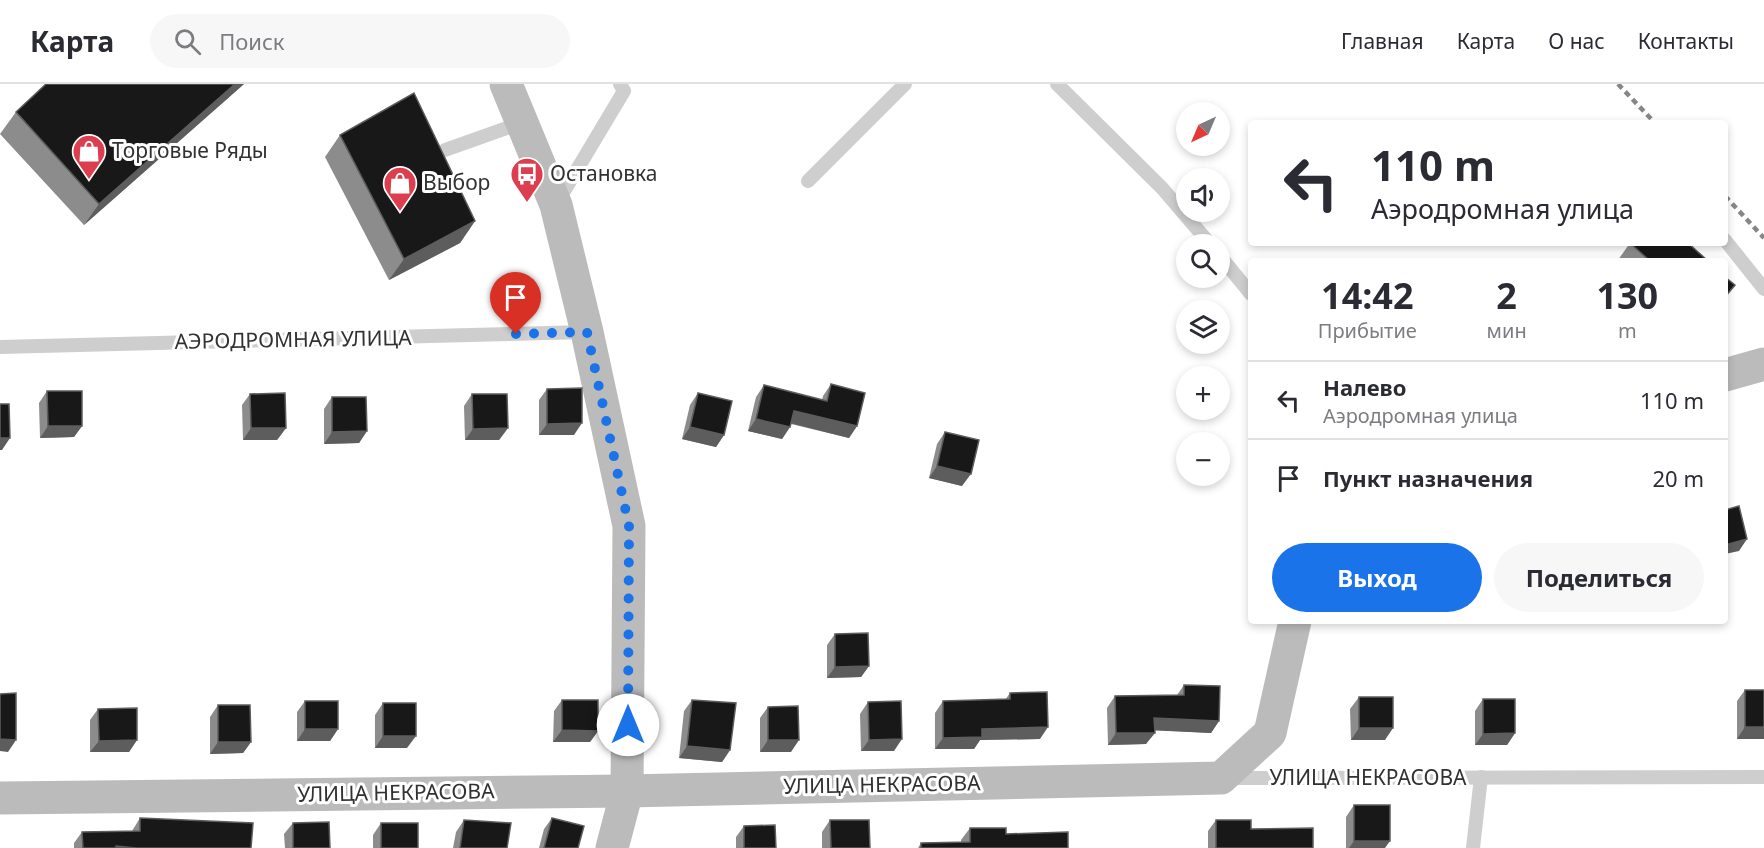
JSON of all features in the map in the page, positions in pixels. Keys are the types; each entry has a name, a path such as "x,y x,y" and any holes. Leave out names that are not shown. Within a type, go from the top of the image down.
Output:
{"street":[{"path":"506,84 556,205 587,332 629,526 627,791 612,848"},
{"path":"1728,374 1764,364"},
{"path":"1221,778 1270,733 1294,624"},
{"name":"УЛИЦА НЕКРАСОВА","path":"0,798 627,791 1221,778"}],"lane":[{"path":"556,205 624,92 620,84"},
{"path":"808,180 904,84"},
{"path":"1057,84 1162,188 1201,234"},
{"path":"445,150 521,123"},
{"path":"1728,244 1764,289"},
{"path":"1230,268 1248,290"},
{"name":"АЭРОДРОМНАЯ УЛИЦА","path":"0,347 587,332"},
{"path":"1473,848 1481,777"},
{"name":"УЛИЦА НЕКРАСОВА","path":"1221,778 1764,777"}],"building":[{"name":"Торговые Ряды","path":"46,84 235,84 99,204 16,112"},
{"name":"Выбор","path":"414,93 475,221 404,259 340,135"},
{"path":"1633,246 1691,246 1705,258 1647,258"},
{"path":"1728,279 1735,285 1728,293"},
{"path":"831,384 865,393 857,426 794,411 790,427 756,419 764,385 827,401"},
{"path":"582,388 582,423 547,424 547,389"},
{"path":"47,391 82,391 82,426 48,426"},
{"path":"285,393 286,428 251,428 250,394"},
{"path":"698,393 732,401 724,435 690,427"},
{"path":"472,394 507,394 508,428 473,429"},
{"path":"332,397 366,397 367,431 332,432"},
{"path":"0,404 9,404 10,438 0,438"},
{"path":"945,432 979,440 971,474 937,466"},
{"path":"1739,506 1747,539 1728,544 1728,509"},
{"path":"868,633 869,666 835,667 835,634"},
{"path":"1184,685 1220,686 1219,721 1154,718 1155,733 1116,733 1115,696 1184,695"},
{"path":"1745,690 1764,690 1764,727 1745,727"},
{"path":"1047,692 1048,727 982,729 982,737 943,738 943,701 1010,699 1010,693"},
{"path":"16,693 16,740 0,739 0,694"},
{"path":"1359,697 1393,697 1393,728 1359,728"},
{"path":"1483,699 1515,699 1515,733 1483,734"},
{"path":"562,700 598,700 598,731 562,730"},
{"path":"692,700 736,703 730,750 687,746"},
{"path":"305,701 338,701 338,729 305,729"},
{"path":"901,701 902,739 869,740 868,702"},
{"path":"383,703 416,703 416,736 383,736"},
{"path":"218,705 250,705 251,742 218,742"},
{"path":"798,706 799,740 768,740 768,707"},
{"path":"137,708 137,740 99,741 98,709"},
{"path":"1354,805 1390,805 1390,841 1354,841"},
{"path":"140,818 253,823 251,848 116,846 116,848 83,848 82,832 140,831"},
{"path":"552,818 584,826 578,848 544,848"},
{"path":"464,820 511,823 507,848 460,848"},
{"path":"830,820 869,820 870,848 831,848"},
{"path":"1216,820 1251,820 1251,829 1313,828 1313,848 1216,848"},
{"path":"329,822 330,848 293,848 293,823"},
{"path":"381,823 418,823 418,848 381,848"},
{"path":"775,825 776,848 744,848 744,826"},
{"path":"970,828 1006,828 1006,834 1068,832 1068,848 921,848 921,843 970,842"}],"railway":[{"path":"1618,84 1652,120"},
{"path":"1728,199 1764,238"}],"place":[{"name":"Торговые Ряды","path":"89,180"},
{"name":"Остановка","path":"527,203"},
{"name":"Выбор","path":"400,212"}],"route":[{"path":"516,334 587,332 629,526 628,725"}]}
